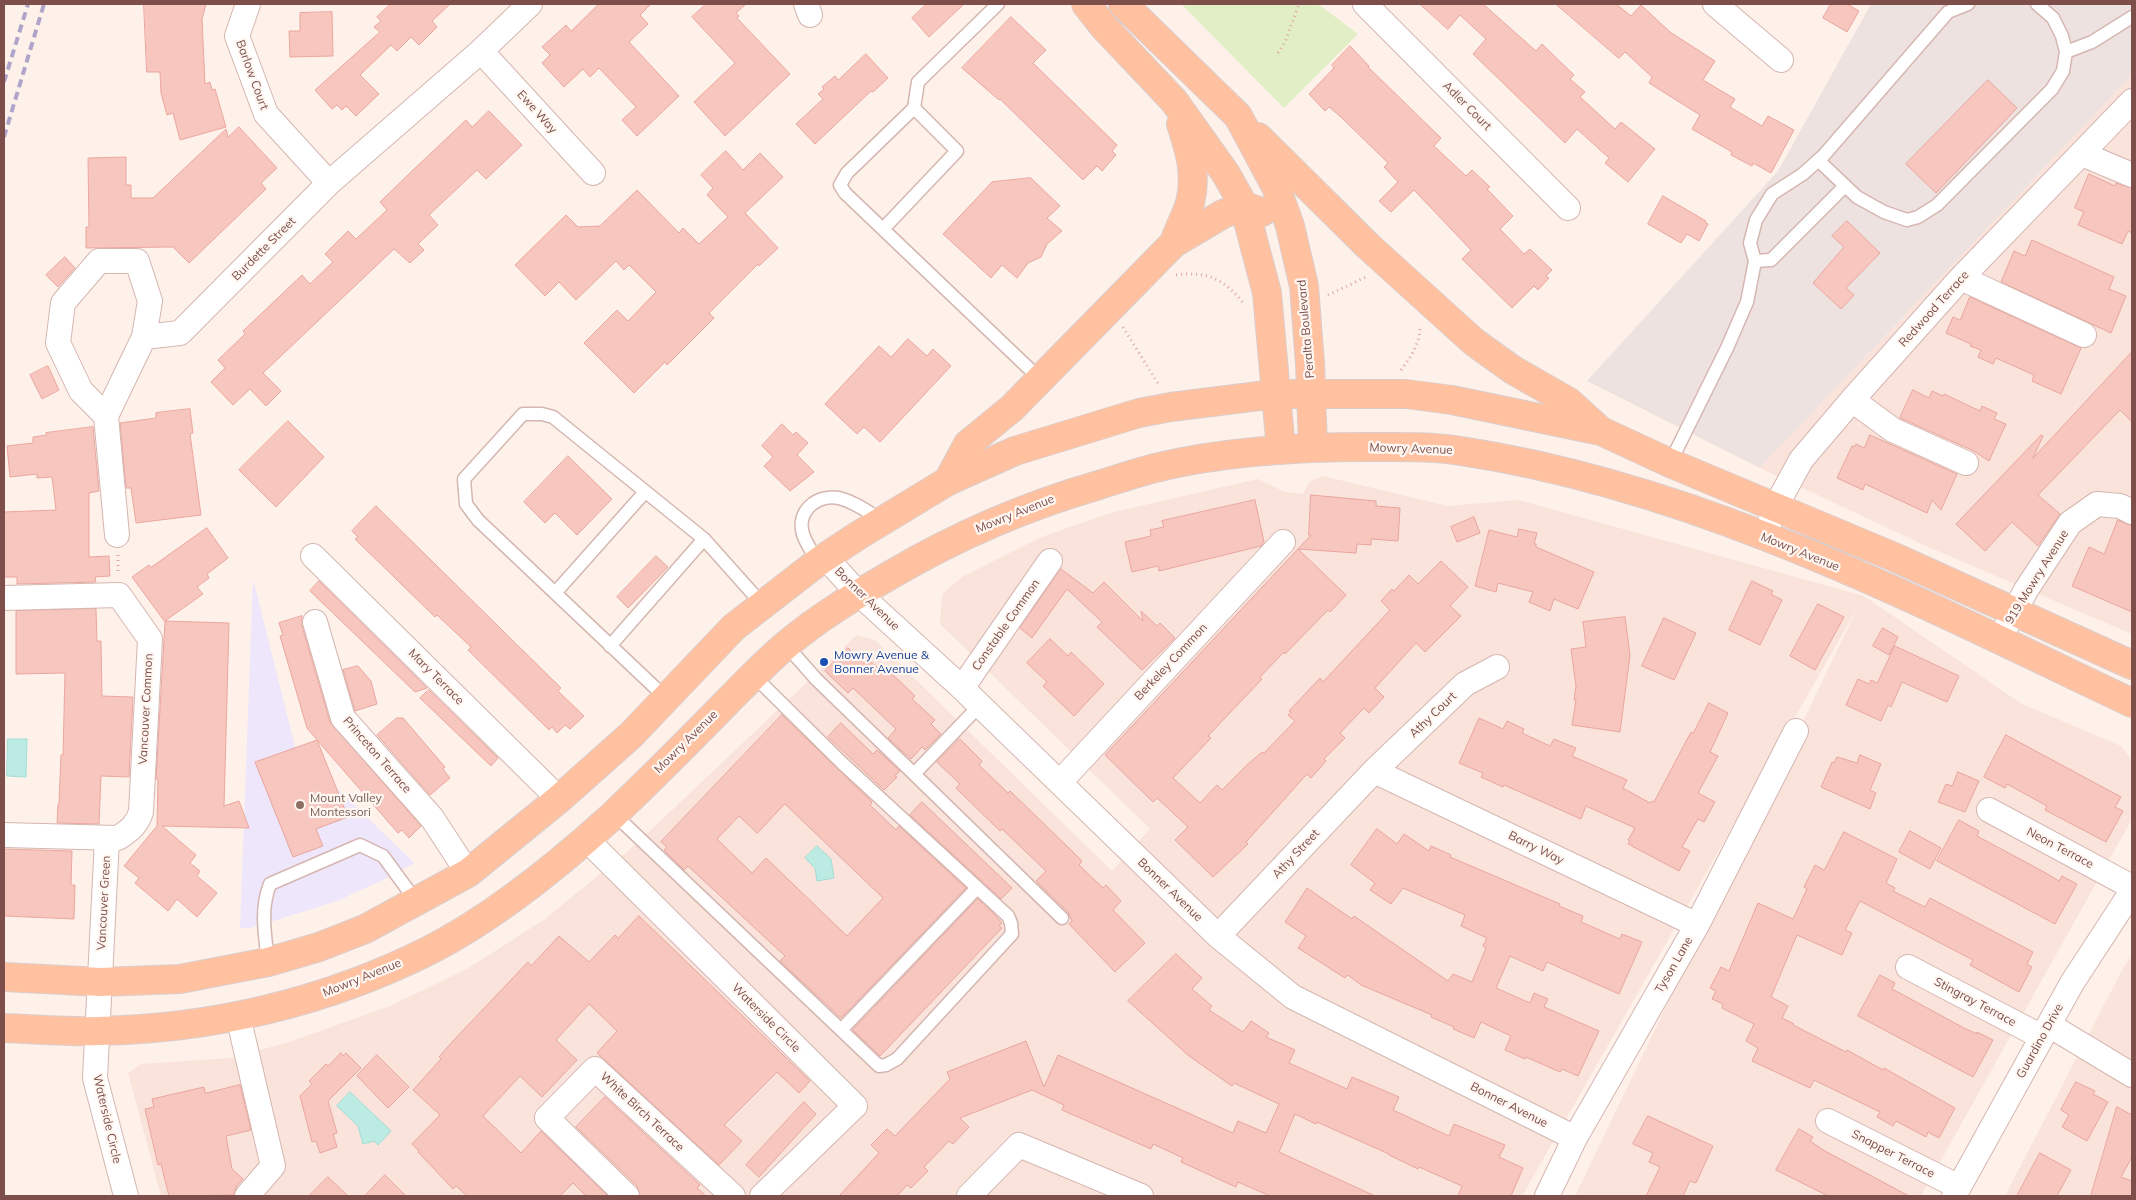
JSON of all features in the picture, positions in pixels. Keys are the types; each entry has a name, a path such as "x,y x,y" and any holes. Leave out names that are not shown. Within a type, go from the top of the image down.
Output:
{"main road":[{"path":"1086,4 1104,27 1174,102 1226,174 1244,206 1267,293 1281,450"},
{"name":"Peralta Boulevard","path":"1123,4 1238,116 1276,187 1290,226 1304,286 1314,447"},
{"path":"1174,102 1192,156 1193,180 1190,205 1174,243"},
{"path":"1238,116 1368,246 1474,342 1513,370 1569,402 1602,430 1670,463 1776,506 2132,665"},
{"path":"948,481 968,444 1012,408 1174,243 1223,214 1244,206 1262,212 1290,226"},
{"path":"4,976 101,982 180,979 268,962 320,947 365,929 468,873 559,799 631,735 734,627 821,560 881,520 948,481 1015,450 1139,413 1275,394 1406,394 1452,400 1602,430"},
{"name":"Mowry Avenue","path":"4,1028 98,1031 175,1026 238,1016 305,1000 368,978 432,949 515,895 586,839 614,814 753,675 786,645 831,610 858,593 931,552 989,523 1048,499 1159,467 1221,456 1314,447 1400,447 1457,450 1558,469 1678,504 1764,537 1881,585 2132,703"}],"street":[{"name":"Barlow Court","path":"248,4 237,36 266,114 329,183"},
{"name":"Burdette Street","path":"144,337 180,333 329,183 481,51 530,4"},
{"name":"Adler Court","path":"1365,4 1568,208"},
{"path":"1715,4 1781,60"},
{"name":"Ewe Way","path":"481,51 593,173"},
{"name":"Redwood Terrace","path":"1764,537 1776,506 1801,460 1961,278 2132,101"},
{"path":"2082,154 2132,176"},
{"path":"106,416 81,391 58,343 63,303 99,261 137,261 150,300 144,337 106,416 117,535"},
{"path":"1961,278 2084,336"},
{"path":"1852,400 1892,430 1966,463"},
{"name":"919 Mowry Avenue","path":"1999,640 2014,612 2070,523 2097,504 2120,506 2132,512"},
{"name":"Berkeley Common","path":"1060,782 1283,542"},
{"name":"Mary Terrace","path":"312,556 559,799"},
{"name":"Bonner Avenue","path":"821,560 980,705 1218,936 1293,997 1575,1138"},
{"name":"Constable Common","path":"962,688 1050,562"},
{"path":"4,598 119,595"},
{"name":"Vancouver Common","path":"107,838 118,838 133,828 139,820 142,802 150,639 119,595"},
{"name":"Princeton Terrace","path":"315,622 343,718 432,818 468,873"},
{"name":"Athy Court","path":"1374,771 1465,684 1497,667"},
{"name":"Tyson Lane","path":"1547,1196 1575,1138 1697,925 1796,731"},
{"name":"Barry Way","path":"1374,771 1697,925"},
{"name":"Athy Street","path":"1218,936 1374,771"},
{"name":"Neon Terrace","path":"1989,810 2131,894"},
{"name":"Vancouver Green","path":"4,835 107,838 101,982"},
{"name":"Waterside Circle","path":"586,839 855,1106 762,1196"},
{"name":"Guardino Drive","path":"1956,1192 2072,983 2131,894"},
{"name":"Stingray Terrace","path":"1908,967 2045,1031 2132,1075"},
{"name":"Waterside Circle","path":"101,982 94,1078 126,1196"},
{"path":"238,1016 273,1166 247,1196"},
{"name":"White Birch Terrace","path":"626,1196 547,1118 596,1069 733,1196"},
{"name":"Snapper Terrace","path":"1828,1121 1956,1192"},
{"path":"969,1196 1020,1146 1141,1196"}],"lane":[{"path":"998,4 918,82 914,108 847,172 840,185 845,193 1040,379"},
{"path":"1670,463 1727,348 1743,309 1756,261 1750,242 1756,220 1772,194 1803,174 1818,160 1949,8 1968,4"},
{"path":"1818,160 1857,197 1907,220 1918,217 1937,205 2052,89 2063,70 2066,52 2062,36 2053,18 2037,4"},
{"path":"2066,52 2092,42 2132,17"},
{"path":"883,229 957,151 914,108"},
{"path":"1756,261 1771,260 1845,186"},
{"path":"666,698 478,520 466,504 464,479 523,414 542,414 553,417 704,539 762,604"},
{"path":"555,593 645,492"},
{"path":"821,560 803,534 802,522 805,512 816,500 821,498 840,498 859,506 881,520"},
{"path":"610,646 704,539"},
{"path":"786,645 816,679 1062,918"},
{"path":"614,814 879,1066 886,1065 897,1059 1012,934 1011,923 1008,916 842,763 753,675"},
{"path":"914,774 980,705"},
{"path":"268,962 264,930 264,899 270,884 360,845 383,856 416,901"},
{"path":"842,1029 978,888"}],"path":[{"path":"1278,53 1285,42 1299,4"},
{"path":"1326,296 1377,272"},
{"path":"1168,279 1176,275 1193,273 1210,276 1226,284 1249,311"},
{"path":"1120,322 1159,385"},
{"path":"1400,371 1413,354 1420,339 1420,323"},
{"path":"117,535 119,595"}],"shaded area":[{"path":"1871,4 2132,4 2132,75 1760,468 1587,381 1778,171"},
{"path":"2132,75 2132,634 1926,546 1760,468"},
{"path":"1323,476 1448,506 1519,500 1864,596 2022,704 2121,746 2132,760 2132,819 1921,1196 1575,1196 1859,605 1522,1196 161,1196 128,1073 141,1064 232,1058 289,1042 390,1006 467,969 545,919 634,846 857,635 875,640 1112,871 1150,829 940,624 942,594 962,577 1039,538 1110,513 1258,479 1285,492 1303,494 1310,481"},
{"name":"Mount Valley Montessori","path":"253,579 295,747 414,863 385,879 337,901 251,928 240,928"},
{"path":"2132,954 2132,1196 2005,1196 2120,974"}],"green space":[{"path":"1181,4 1318,4 1358,34 1284,108"}],"water":[{"path":"8,739 27,739 26,777 7,776"},
{"path":"817,846 831,859 834,878 817,881 815,868 805,858"},
{"path":"350,1092 391,1131 378,1145 374,1141 363,1144 358,1126 337,1106"}],"building":[{"path":"144,4 206,4 202,19 205,84 210,82 212,90 215,89 226,127 180,140 173,113 167,115 161,93 160,72 147,72"},
{"path":"391,4 450,4 432,21 437,27 419,45 411,37 397,51 391,45 360,75 379,94 356,116 346,106 342,110 337,105 332,109 315,90 380,32 374,27 381,21 377,17"},
{"path":"599,4 651,4 640,15 648,24 629,42 679,96 637,136 622,120 636,107 599,68 590,77 583,69 564,87 542,63 550,55 542,47 566,25 571,31"},
{"path":"706,4 746,4 736,13 739,16 737,18 790,74 725,136 694,102 735,63 692,17"},
{"path":"927,4 964,4 929,37 912,18"},
{"path":"1420,4 1483,4 1536,51 1542,44 1574,75 1570,79 1585,92 1580,97 1615,129 1621,122 1655,149 1628,182 1605,163 1609,158 1577,129 1565,143 1473,54 1486,39 1460,15 1448,29"},
{"path":"1556,4 1616,4 1631,16 1641,5 1670,32 1715,61 1703,80 1735,99 1730,107 1762,126 1768,116 1794,130 1771,173 1753,163 1752,166 1731,155 1732,152 1692,129 1700,115 1649,83 1652,77 1625,52 1619,58"},
{"path":"1831,4 1847,4 1859,11 1847,32 1823,18"},
{"path":"332,12 333,56 290,57 289,31 300,31 300,13"},
{"path":"1011,17 1046,50 1033,63 1117,145 1112,151 1116,155 1102,171 1097,166 1083,180 1000,99 962,68"},
{"path":"1350,46 1368,67 1441,138 1434,146 1466,176 1472,170 1490,187 1487,189 1513,216 1500,229 1524,254 1530,249 1552,270 1546,276 1549,278 1538,290 1534,286 1512,308 1462,259 1471,250 1414,190 1391,212 1379,201 1398,182 1384,167 1388,163 1341,117 1329,107 1325,111 1309,94 1334,68 1332,65"},
{"path":"866,54 888,78 873,92 871,91 815,144 796,124 823,99 818,94 824,89 822,87 835,76 838,80"},
{"path":"1988,80 2017,108 1936,193 1906,164"},
{"path":"489,111 522,145 486,179 477,170 429,215 438,225 418,244 424,250 410,263 394,249 263,373 281,391 266,406 250,389 233,405 211,382 225,368 218,360 245,334 243,331 302,275 310,284 333,262 325,254 348,231 356,239 387,210 380,202 412,171 466,120 472,127"},
{"path":"239,127 277,168 261,183 266,189 189,263 173,247 86,248 86,227 89,227 88,158 126,157 126,185 131,185 131,198 153,198 226,129 228,137"},
{"path":"726,151 743,170 760,153 783,177 745,213 778,248 759,266 758,264 709,313 714,318 667,365 665,362 634,393 584,343 617,310 628,321 656,292 629,265 624,270 616,261 576,300 559,282 545,296 515,265 566,215 578,227 600,226 637,190 679,233 683,228 699,244 728,217 707,195 713,188 701,175"},
{"path":"2089,174 2115,186 2116,183 2132,188 2132,233 2128,231 2122,244 2078,225 2084,212 2075,208"},
{"path":"1031,178 1060,206 1047,218 1062,231 1047,244 1041,257 1028,263 1017,278 1002,265 991,278 943,234 992,182"},
{"path":"1663,196 1706,221 1708,224 1699,241 1687,234 1681,243 1648,224"},
{"path":"1847,221 1880,253 1846,288 1854,295 1841,309 1813,283 1844,247 1832,236"},
{"path":"2032,240 2114,277 2109,289 2126,296 2111,333 2001,282 2014,251 2025,256"},
{"path":"65,257 75,268 58,287 46,275"},
{"path":"1970,297 2081,348 2061,394 2032,381 2034,375 1996,358 1993,364 1978,357 1981,350 1946,333 1953,317 1960,320"},
{"path":"908,339 927,356 933,349 951,366 880,442 864,427 857,434 825,404 879,346 891,357"},
{"path":"2132,352 2132,422 2120,410 2038,495 2060,514 2038,546 2012,522 1985,551 1956,524 2041,435 2043,436 2033,458"},
{"path":"48,366 59,390 42,399 30,375"},
{"path":"1913,390 1929,398 1932,391 1943,396 1944,394 1980,411 1982,406 1997,413 1994,419 2006,424 1989,461 1972,450 1900,418"},
{"path":"190,409 193,433 190,434 201,515 136,523 131,488 126,488 120,423 156,418 156,413"},
{"path":"288,421 324,457 276,507 239,470"},
{"path":"782,424 793,435 796,432 808,443 797,455 814,472 790,491 764,466 773,457 762,446"},
{"path":"93,427 99,491 89,493 89,557 109,556 110,576 95,577 96,582 17,584 17,577 4,577 4,512 56,510 52,477 37,478 37,474 10,477 7,446 33,443 33,437 47,435 46,433"},
{"path":"1870,435 1957,474 1941,510 1932,500 1927,513 1865,484 1863,490 1837,478 1852,446 1854,447 1856,444 1864,448"},
{"path":"568,456 612,499 577,535 555,513 545,523 524,502"},
{"path":"1311,495 1376,501 1376,506 1400,508 1398,541 1371,539 1371,545 1357,544 1356,553 1298,549 1346,595 1330,612 1328,610 1260,677 1262,679 1208,736 1211,738 1173,778 1200,803 1217,785 1222,790 1247,765 1262,752 1264,753 1295,721 1288,715 1291,712 1289,711 1320,678 1323,682 1390,610 1381,601 1392,589 1394,591 1409,575 1418,584 1441,561 1468,587 1450,606 1461,616 1425,652 1416,643 1375,688 1384,697 1369,713 1364,708 1340,733 1345,738 1324,759 1326,761 1311,778 1307,774 1246,842 1248,844 1213,877 1175,840 1188,827 1157,798 1153,802 1105,755 1311,535 1309,535"},
{"path":"1255,500 1264,542 1261,546 1159,571 1158,566 1132,572 1125,542 1151,536 1150,530 1164,527 1162,521"},
{"path":"376,506 561,688 558,691 584,716 570,729 565,725 557,733 552,727 549,730 468,650 471,647 437,615 435,617 355,539 358,537 352,531"},
{"path":"1474,517 1480,533 1457,542 1451,527"},
{"path":"2118,520 2132,526 2132,612 2072,586 2089,547 2104,554"},
{"path":"207,528 228,558 207,574 209,578 197,587 203,594 165,621 229,623 224,806 239,801 249,828 162,826 196,855 190,863 200,871 197,876 217,893 197,917 177,899 168,911 135,883 139,878 124,866 157,826 158,779 156,779 165,622 132,577 149,565 151,567"},
{"path":"1519,529 1537,533 1534,544 1536,544 1536,547 1594,572 1578,609 1554,599 1550,611 1529,602 1533,592 1498,583 1496,592 1475,586 1489,530 1517,537"},
{"path":"656,556 668,567 628,608 617,597"},
{"path":"1061,569 1093,593 1104,582 1143,621 1141,611 1157,626 1160,623 1175,638 1142,670 1097,627 1102,622 1067,589 1032,638 1020,628"},
{"path":"319,581 427,688 415,692 310,591"},
{"path":"1752,581 1773,591 1771,594 1782,600 1760,645 1729,630"},
{"path":"1818,604 1844,617 1815,670 1790,656"},
{"path":"96,609 97,641 101,641 102,696 133,697 129,777 101,776 99,824 57,823 61,755 63,755 65,673 16,674 16,611"},
{"path":"302,616 302,626 330,722 421,826 409,838 402,830 398,833 307,728 280,636 283,635 279,623"},
{"path":"1625,617 1630,655 1620,732 1572,725 1576,686 1571,649 1586,647 1583,622"},
{"path":"1664,618 1696,633 1674,680 1642,666"},
{"path":"1883,628 1898,637 1889,655 1873,646"},
{"path":"1050,639 1068,656 1071,652 1104,684 1074,716 1043,686 1047,682 1027,663"},
{"path":"1895,646 1959,676 1947,702 1902,682 1891,707 1888,705 1881,721 1846,705 1858,679 1869,684 1871,680 1877,683"},
{"path":"848,648 856,656 859,652 883,672 886,668 915,696 912,699 935,720 931,724 941,734 925,750 922,747 911,759 888,738 896,729 853,688 848,693 825,671"},
{"path":"358,666 371,681 377,704 355,711 343,670"},
{"path":"429,690 498,758 491,766 420,698"},
{"path":"1709,703 1728,713 1710,752 1718,756 1698,793 1715,802 1704,822 1698,819 1682,847 1690,851 1679,871 1628,844 1630,841 1628,840 1635,828 1586,806 1581,819 1504,785 1503,787 1481,777 1483,773 1459,763 1479,718 1503,729 1507,721 1524,729 1522,733 1550,746 1554,739 1576,748 1572,756 1627,780 1623,788 1650,803 1654,802 1691,732 1693,733"},
{"path":"782,715 872,802 870,805 896,830 899,826 966,888 841,1018 780,961 785,956 688,866 684,870 664,850 667,847 661,842","holes":["785,804 883,898 847,936 766,858 752,873 717,839 739,816 757,833"]},
{"path":"397,718 403,718 445,767 443,769 450,778 430,795 377,735"},
{"path":"841,723 873,754 877,750 900,771 895,776 897,777 884,790 828,737"},
{"path":"2006,735 2121,797 2115,807 2123,811 2106,842 2045,810 2047,806 2007,784 2005,788 1984,777"},
{"path":"960,739 982,761 979,765 1008,793 1010,791 1069,848 1082,861 1079,865 1103,888 1106,885 1121,901 1113,910 1145,943 1115,972 1069,924 1072,921 1068,912 1036,881 1046,871 1002,829 1000,831 956,788 960,784 937,762"},
{"path":"317,740 348,817 316,829 323,846 293,857 255,762"},
{"path":"1860,755 1881,764 1870,790 1876,793 1870,809 1821,787 1832,762 1834,763 1837,757 1857,763"},
{"path":"1958,772 1979,781 1965,812 1938,802 1946,784 1952,786"},
{"path":"922,802 1012,888 1001,899 910,815"},
{"path":"1959,820 1979,831 1977,836 2059,881 2062,876 2077,884 2055,924 1937,861"},
{"path":"1377,829 1397,844 1404,834 1429,851 1431,846 1451,855 1450,857 1560,904 1559,906 1583,916 1581,922 1620,939 1622,934 1642,942 1619,994 1547,962 1543,971 1510,956 1496,988 1530,1003 1534,993 1548,999 1544,1007 1599,1031 1578,1076 1562,1069 1560,1072 1505,1050 1511,1036 1481,1022 1474,1038 1453,1029 1454,1027 1431,1017 1432,1015 1361,985 1348,975 1345,978 1298,948 1306,936 1285,922 1307,888 1352,919 1354,916 1448,981 1453,974 1472,982 1486,948 1483,946 1487,938 1461,926 1465,915 1403,888 1391,904 1370,890 1375,883 1351,865"},
{"path":"1910,831 1941,848 1930,869 1899,852"},
{"path":"1844,832 1897,859 1886,883 1895,888 1893,891 1925,907 1930,898 2033,952 2027,964 2032,967 2019,992 1970,965 1973,960 1860,901 1845,930 1852,933 1842,955 1797,935 1771,997 1788,1006 1782,1018 1846,1052 1847,1050 1883,1070 1884,1068 1955,1108 1939,1138 1928,1132 1926,1137 1896,1121 1893,1126 1877,1117 1880,1112 1814,1080 1810,1088 1752,1061 1758,1048 1746,1041 1754,1024 1722,1008 1723,1004 1712,999 1716,991 1710,988 1721,967 1729,971 1758,903 1793,919 1807,889 1804,887 1815,865 1824,870"},
{"path":"4,849 72,851 71,885 75,885 74,919 4,916"},
{"path":"978,899 1002,923 999,926 1002,928 880,1056 853,1030"},
{"path":"639,916 810,1081 799,1093 777,1072 724,1125 742,1141 719,1165 597,1053 617,1031 589,1004 556,1040 577,1060 542,1097 520,1076 483,1116 521,1153 541,1131 608,1196 586,1196 573,1183 560,1196 467,1196 456,1186 453,1189 412,1144 440,1115 413,1090 441,1059 439,1057 452,1042 528,962 531,966 559,936 589,962 615,935 618,938"},
{"path":"1176,954 1202,978 1192,989 1212,1006 1209,1010 1243,1032 1251,1021 1269,1033 1266,1037 1295,1050 1289,1063 1347,1089 1352,1077 1399,1097 1393,1110 1449,1136 1454,1124 1505,1145 1499,1157 1523,1168 1511,1196 1458,1196 1462,1186 1419,1167 1418,1169 1389,1154 1295,1114 1279,1152 1375,1196 1270,1196 1238,1182 1236,1187 1181,1162 1183,1158 1153,1144 1151,1149 1062,1110 1064,1105 1032,1090 960,1118 969,1127 953,1144 949,1141 924,1167 928,1171 911,1188 907,1185 897,1196 839,1196 879,1153 871,1145 887,1129 895,1136 950,1079 947,1072 1026,1041 1044,1087 1058,1055 1233,1133 1238,1121 1266,1133 1279,1104 1234,1083 1232,1086 1189,1056 1128,1001"},
{"path":"1880,975 1895,983 1892,989 1964,1028 1993,1040 1973,1077 1858,1016"},
{"path":"341,1053 343,1056 346,1053 361,1068 328,1101 337,1133 333,1134 337,1147 320,1153 316,1141 312,1142 300,1096 312,1084 309,1081 326,1064 328,1066"},
{"path":"377,1055 409,1087 388,1108 357,1076"},
{"path":"2076,1082 2095,1091 2093,1094 2108,1102 2087,1141 2062,1127 2069,1115 2061,1110"},
{"path":"240,1085 251,1130 226,1136 232,1169 243,1179 236,1187 234,1195 169,1196 161,1164 158,1165 145,1109 154,1107 152,1099 204,1087 205,1093"},
{"path":"605,1097 700,1185 697,1188 706,1196 640,1196 637,1186 576,1127"},
{"path":"804,1102 816,1114 759,1177 746,1165"},
{"path":"2117,1107 2132,1115 2132,1157 2121,1177 2132,1181 2132,1196 2091,1196"},
{"path":"1648,1116 1713,1146 1696,1183 1690,1181 1683,1196 1646,1196 1660,1167 1649,1162 1653,1153 1633,1144"},
{"path":"1799,1129 1813,1137 1810,1141 1825,1151 1909,1196 1828,1196 1776,1170"},
{"path":"2040,1153 2071,1170 2057,1196 2017,1196"},
{"path":"385,1175 406,1196 365,1196"},
{"path":"328,1177 348,1196 309,1196"}],"railway":[{"path":"4,82 28,4"},
{"path":"4,137 44,4"}],"place":[{"name":"Mowry Avenue & Bonner Avenue","path":"824,662"},
{"name":"Mount Valley Montessori","path":"300,805"}]}
